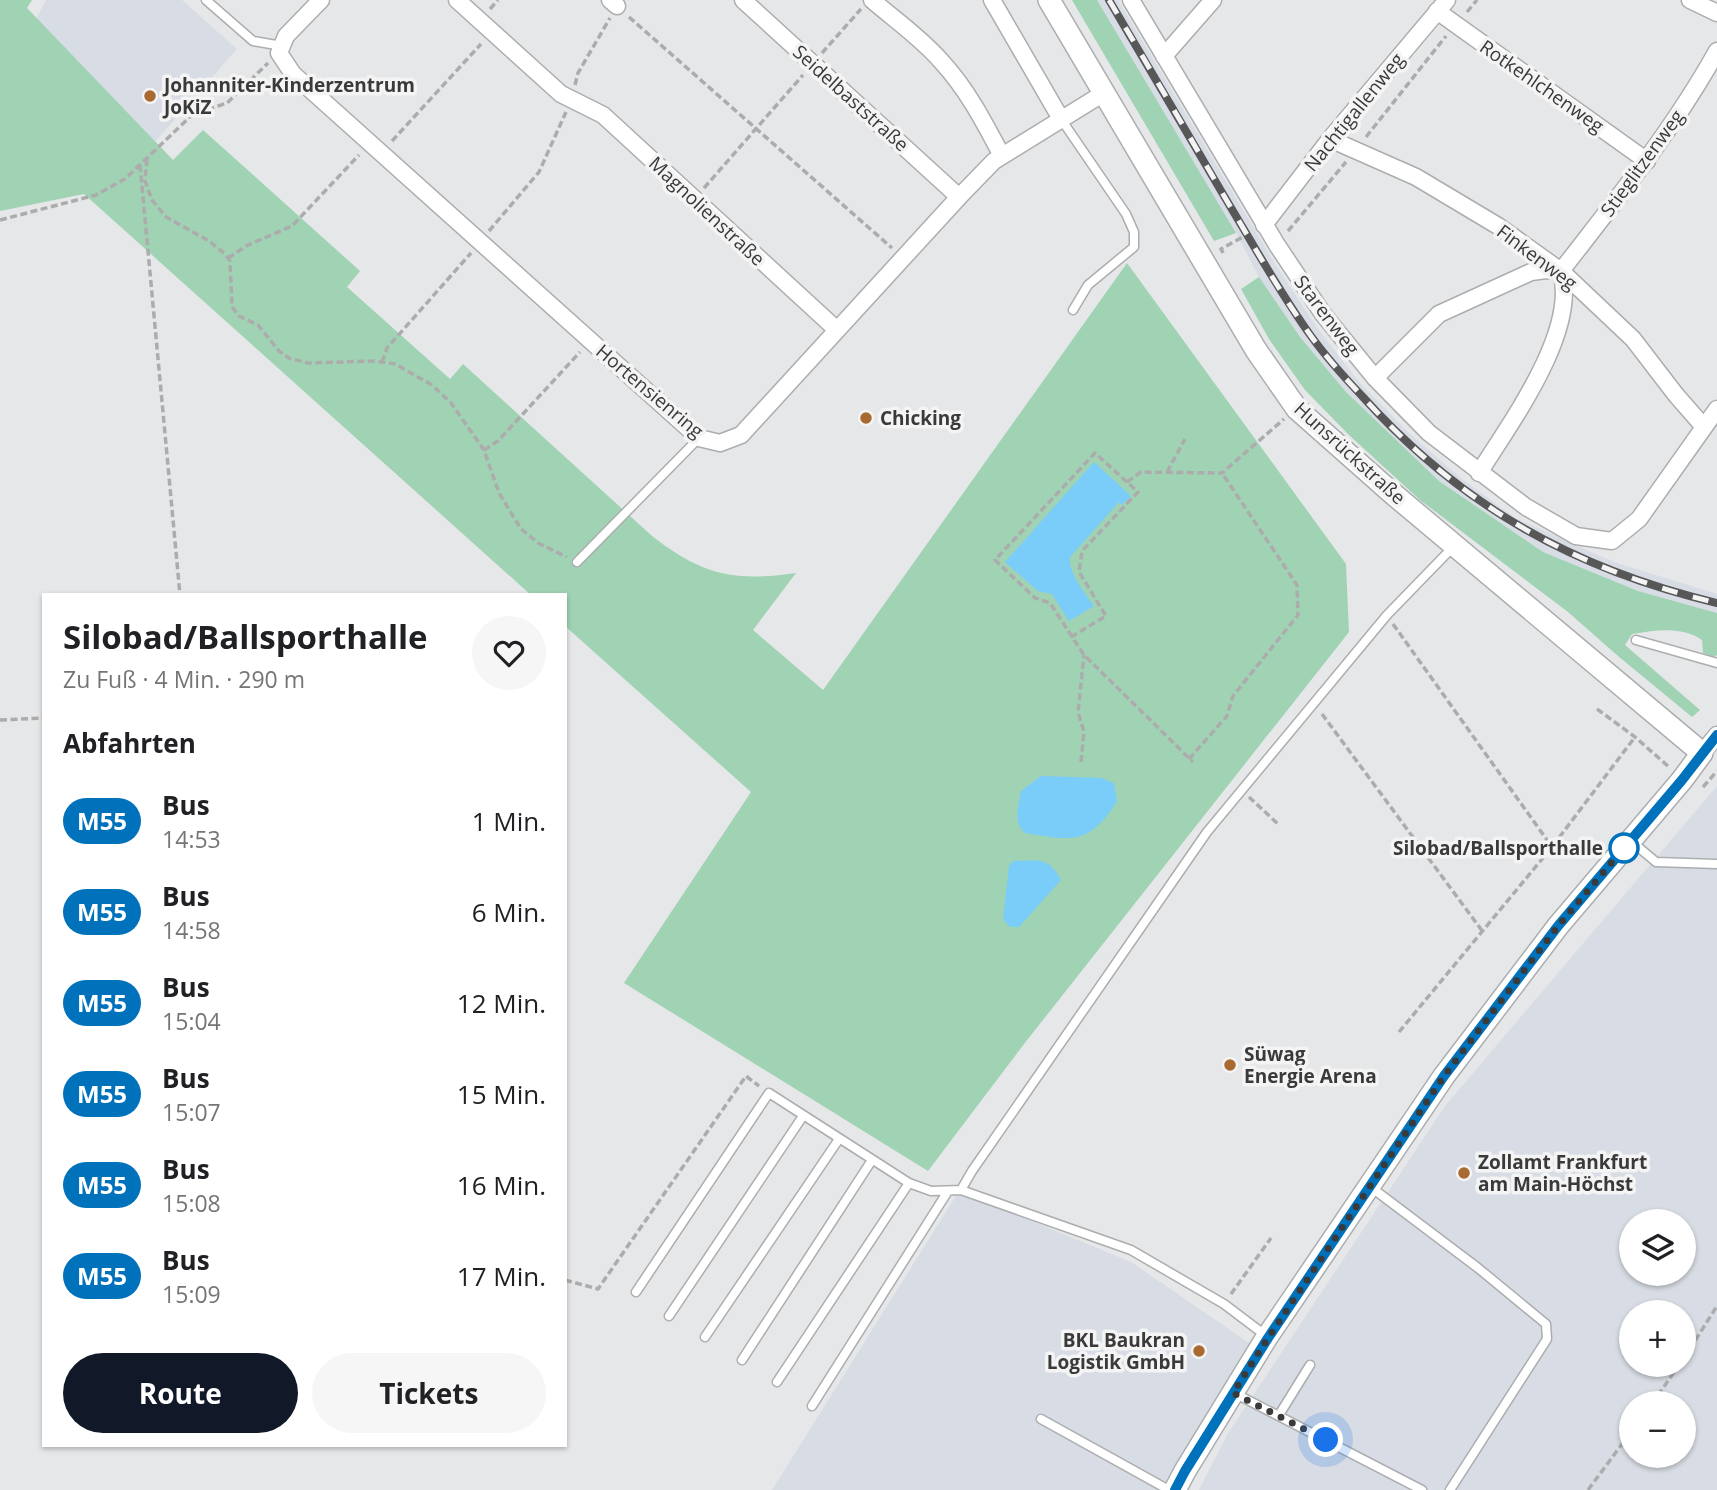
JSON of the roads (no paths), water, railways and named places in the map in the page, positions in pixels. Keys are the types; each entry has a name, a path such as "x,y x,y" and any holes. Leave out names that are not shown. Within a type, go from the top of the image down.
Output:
{"main road":[{"name":"Hunsrückstraße","path":"1049,0 1256,349 1297,408 1374,478 1702,752"},
{"path":"1175,1490 1268,1338 1452,1065 1558,926 1682,780 1702,752"}],"street":[{"path":"280,49 286,36 321,0"},
{"name":"Magnolienstraße","path":"457,0 561,94 603,115 836,330"},
{"name":"Seidelbaststraße","path":"743,0 959,197"},
{"path":"872,0 939,58 956,78 974,103 1002,156"},
{"path":"992,0 1061,119"},
{"name":"Starenweg","path":"1131,0 1264,225 1323,314 1376,379 1429,433 1479,473 1526,507 1576,536 1612,541 1639,519 1704,427"},
{"path":"1164,56 1213,0"},
{"path":"1690,0 1717,13"},
{"name":"Rotkehlchenweg","path":"1442,6 1455,25 1647,161"},
{"name":"Nachtigallenweg","path":"1264,225 1330,139 1442,6"},
{"name":"Hortensienring","path":"280,49 293,74 699,438 720,443 741,435 959,197 1002,156 1104,93"},
{"name":"Stieglitzenweg","path":"1561,271 1647,161 1717,51"},
{"name":"Finkenweg","path":"1330,139 1416,177 1499,226 1561,271 1633,339 1704,427"},
{"path":"1376,379 1438,314 1531,272 1561,271 1565,297 1559,332 1534,382 1479,473"},
{"path":"1704,427 1717,409"},
{"path":"1702,752 1717,735"}],"lane":[{"path":"206,0 253,41 280,49"},
{"path":"1061,119 1126,214 1134,232 1135,247 1088,285 1073,310"},
{"path":"577,562 699,438"},
{"path":"961,1190 1199,843 1387,615 1456,544"},
{"path":"1636,640 1717,663"},
{"path":"1631,841 1656,862 1717,864"},
{"path":"636,1292 769,1093 909,1183 931,1191 961,1190 1131,1250 1224,1304 1268,1338"},
{"path":"669,1316 803,1116"},
{"path":"705,1337 839,1139"},
{"path":"742,1360 872,1160"},
{"path":"777,1382 909,1183"},
{"path":"1369,1186 1478,1268 1546,1324 1547,1339 1450,1490"},
{"path":"812,1406 948,1191"},
{"path":"1279,1415 1310,1365"},
{"path":"1233,1393 1422,1490"},
{"path":"1041,1419 1169,1490"}],"water":[{"path":"1094,462 1131,496 1122,505 1119,502 1070,557 1074,576 1094,606 1069,621 1052,594 1038,591 1005,562"},
{"path":"1041,776 1101,778 1114,783 1117,801 1098,826 1088,833 1055,838 1025,833 1017,819 1021,791"},
{"path":"1013,861 1047,863 1061,880 1019,927 1010,927 1003,919 1009,866"}],"railway":[{"path":"1109,0 1300,320 1335,367 1400,435 1439,470 1480,501 1568,552 1615,572 1717,603"}],"place":[{"name":"Johanniter-Kinderzentrum JoKiZ","path":"150,96"},
{"name":"Chicking","path":"866,418"},
{"name":"Silobad/Ballsporthalle","path":"1624,848"},
{"name":"Süwag Energie Arena","path":"1230,1065"},
{"name":"Zollamt Frankfurt am Main-Höchst","path":"1464,1173"},
{"name":"BKL Baukran Logistik GmbH","path":"1199,1351"}]}
